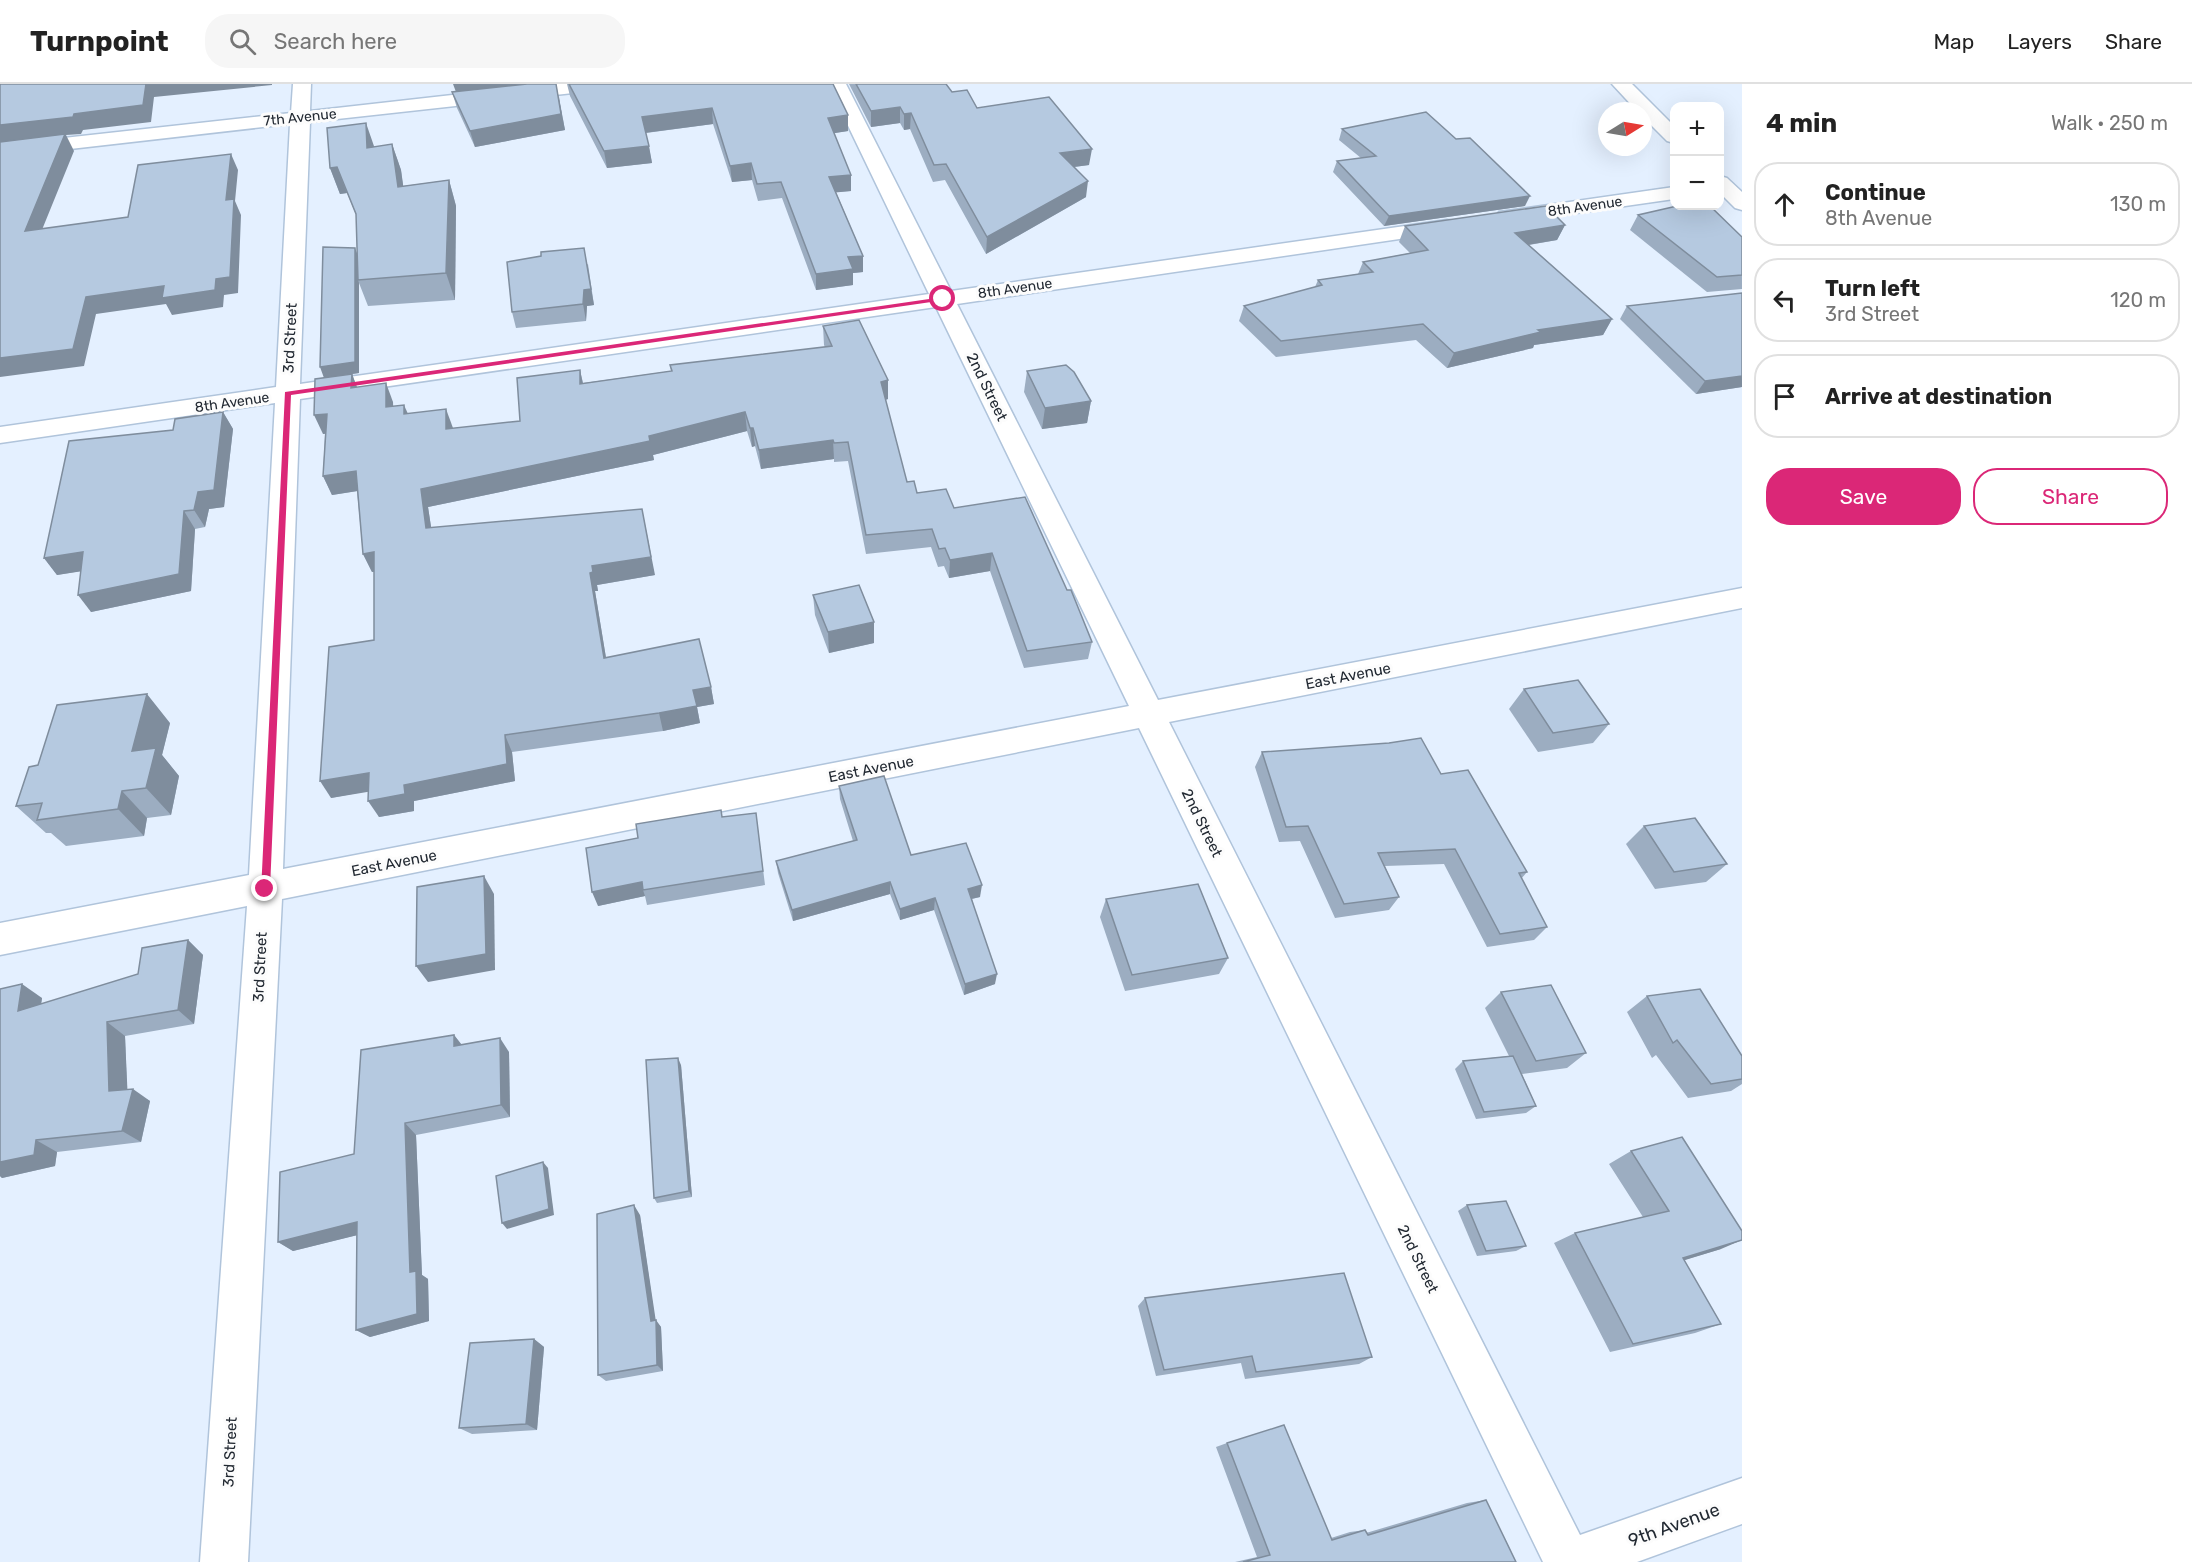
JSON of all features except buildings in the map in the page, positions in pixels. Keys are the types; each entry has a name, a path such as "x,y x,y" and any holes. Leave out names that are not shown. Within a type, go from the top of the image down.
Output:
{"street":[{"name":"3rd Street","path":"224,1562 265,889 302,84"},
{"name":"7th Avenue","path":"0,151 600,84"},
{"name":"2nd Street","path":"837,84 1570,1562"},
{"path":"1621,84 1670,133"},
{"path":"1724,188 1742,204"},
{"name":"8th Avenue","path":"0,435 1670,194"},
{"name":"East Avenue","path":"0,939 265,889 1742,598"},
{"name":"9th Avenue","path":"1570,1562 1742,1501"}],"route":[{"path":"265,889 288,394 943,299"}]}
